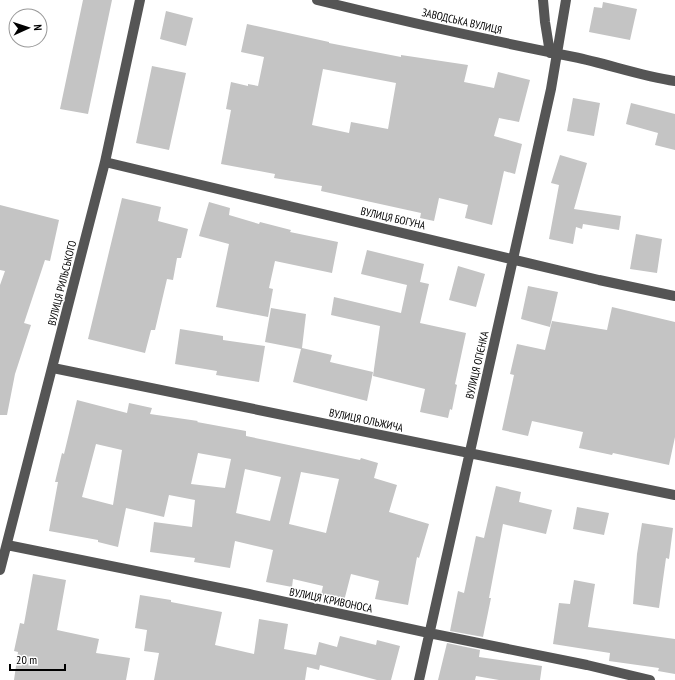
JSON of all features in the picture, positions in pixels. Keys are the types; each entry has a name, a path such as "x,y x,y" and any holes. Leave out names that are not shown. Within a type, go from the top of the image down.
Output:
{"street":[{"name":"ВУЛИЦЯ РИЛЬСЬКОГО","path":"0,570 105,162 140,0"},
{"name":"ЗАВОДСЬКА ВУЛИЦЯ","path":"316,0 642,74 675,80"},
{"path":"543,0 545,22 553,54"},
{"path":"553,54 566,0"},
{"name":"ВУЛИЦЯ ОГІЄНКА","path":"419,680 551,89 553,54"},
{"name":"ВУЛИЦЯ БОГУНА","path":"105,162 599,280 675,296"},
{"name":"ВУЛИЦЯ ОЛЬЖИЧА","path":"53,368 675,495"},
{"name":"ВУЛИЦЯ КРИВОНОСА","path":"6,545 579,663 650,680"}],"building":[{"path":"83,0 112,0 88,114 60,109"},
{"path":"603,2 637,9 630,40 589,32 594,7 602,8"},
{"path":"166,11 193,18 186,46 160,39"},
{"path":"247,24 329,43 401,57 401,55 468,65 464,82 494,88 498,72 530,80 519,122 499,118 494,136 522,144 515,174 504,171 492,225 465,218 468,205 439,198 434,221 420,218 421,213 321,191 322,186 274,178 275,174 221,164 231,110 226,109 231,82 248,86 248,84 258,86 264,57 241,52","holes":["323,69 396,83 388,129 351,122 349,133 312,125"]},
{"path":"152,66 186,73 169,150 136,143"},
{"path":"573,98 600,103 594,136 567,131"},
{"path":"631,103 675,114 675,150 655,145 658,133 626,124"},
{"path":"560,155 587,163 574,209 621,216 619,230 583,224 582,229 576,227 573,244 549,239 559,185 551,183"},
{"path":"122,198 161,207 158,221 188,229 181,258 177,258 173,280 167,279 155,330 151,330 145,353 88,339"},
{"path":"209,202 230,208 229,215 259,224 260,222 291,230 290,232 338,242 332,273 275,261 269,288 273,289 268,317 216,307 229,244 199,236"},
{"path":"0,205 59,220 50,261 45,260 24,323 31,325 15,374 7,415 0,415 0,285 5,271 0,270"},
{"path":"636,234 662,239 657,273 630,269"},
{"path":"367,250 424,264 420,282 429,284 420,323 466,333 455,384 457,385 452,410 450,409 448,418 420,412 425,389 373,376 380,326 331,315 334,297 401,313 407,285 361,274"},
{"path":"458,266 485,274 476,307 449,300"},
{"path":"528,286 558,292 550,327 521,319"},
{"path":"612,307 675,322 675,437 669,465 613,453 612,455 579,448 583,432 532,421 528,436 502,430 514,375 510,374 517,344 545,350 552,321 607,330"},
{"path":"271,308 306,314 302,348 332,355 330,362 373,372 367,401 293,382 301,349 265,342"},
{"path":"180,329 223,336 223,340 265,346 259,382 216,375 217,371 175,364"},
{"path":"77,400 127,413 129,403 152,408 150,414 198,421 197,422 246,431 246,436 360,460 361,458 378,463 374,478 397,485 389,512 429,524 419,558 417,557 408,605 375,599 379,581 351,574 344,601 321,595 323,586 293,579 292,587 266,582 273,550 235,541 230,568 194,562 195,558 150,552 154,522 192,527 195,500 169,495 164,517 126,508 118,547 98,542 98,540 49,531 58,482 55,482 62,453 64,454","holes":["96,444 122,450 113,505 82,497","198,453 231,459 225,488 191,484","245,469 281,477 270,521 236,513","301,472 339,479 326,533 289,524"]},
{"path":"496,486 521,492 519,502 552,510 546,534 503,524 483,637 450,631 458,591 464,593 476,536 484,538"},
{"path":"577,507 609,513 604,535 573,529"},
{"path":"642,523 673,528 669,559 666,558 659,608 633,604 637,554"},
{"path":"33,574 66,580 57,630 99,639 96,653 130,658 126,680 14,680 18,652 14,651 20,623 24,624"},
{"path":"574,580 595,584 588,627 675,639 675,674 658,671 659,668 609,661 610,653 553,644 559,603 570,604"},
{"path":"140,595 171,600 171,602 222,612 215,645 254,654 259,619 288,624 284,649 316,655 319,642 337,647 340,636 376,645 377,640 400,646 391,680 377,680 320,665 319,670 307,667 305,680 154,680 159,653 144,651 147,630 135,628"},
{"path":"447,643 480,650 479,657 542,666 540,680 499,680 476,676 475,680 438,680"}]}
